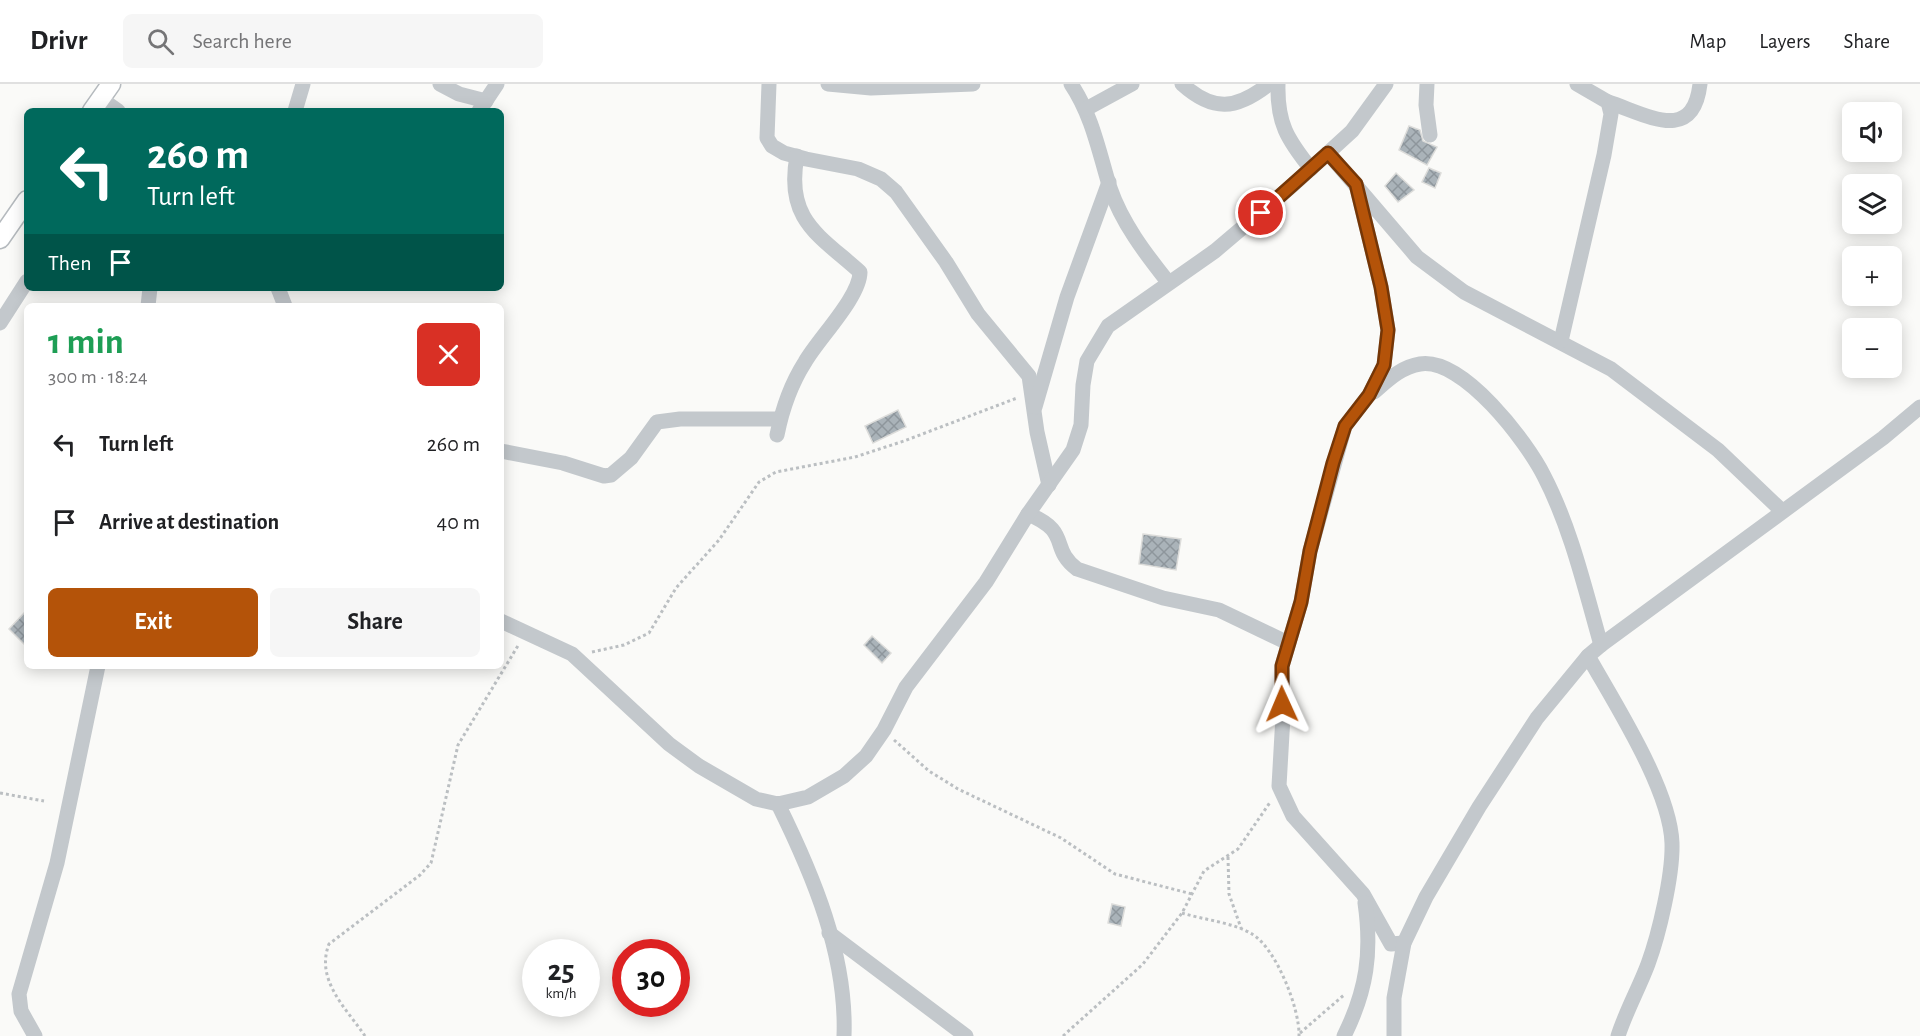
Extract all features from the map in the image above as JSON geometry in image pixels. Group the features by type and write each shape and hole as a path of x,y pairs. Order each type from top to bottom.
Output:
{"main road":[{"path":"0,239 24,204"}],"street":[{"path":"296,108 303,84"},
{"path":"440,84 482,106 497,84"},
{"path":"769,84 767,138 772,146 784,153 858,169 881,179 896,192 946,262 978,314 1029,376 1049,484"},
{"path":"828,84 871,88 973,84"},
{"path":"1071,84 1086,109 1109,182 1138,245 1168,282"},
{"path":"1086,109 1132,84"},
{"path":"1182,84 1201,99 1214,105 1225,105 1244,99 1269,84"},
{"path":"1278,84 1277,110 1288,141 1311,169"},
{"path":"504,623 572,654 646,723 692,761 756,799 778,804 808,797 844,776 866,756 884,730 906,687 933,649 987,582 1028,514 1073,450 1081,425 1087,361 1096,342 1108,326 1215,251 1311,169 1352,131 1386,84"},
{"path":"1427,84 1426,105 1430,135"},
{"path":"1577,84 1608,102 1670,123 1685,118 1693,110 1698,99 1700,84"},
{"path":"101,98 114,108"},
{"path":"1561,341 1604,155 1611,114 1608,102"},
{"path":"1328,153 1417,257 1464,292 1611,369 1718,450 1782,511"},
{"path":"777,435 780,419 804,363 854,294 860,279 860,272 810,227 796,205 794,187 797,156"},
{"path":"1034,411 1067,297 1109,182"},
{"path":"1356,184 1381,287 1388,330 1384,365 1369,395 1345,426 1310,551 1301,602 1282,666 1283,716 1279,786 1293,816 1363,894 1392,944 1404,943"},
{"path":"0,322 24,286"},
{"path":"1369,395 1398,371 1422,363 1444,366 1470,382 1499,412 1544,474 1563,521 1602,645"},
{"path":"1394,1036 1394,998 1404,943 1426,897 1479,807 1537,718 1588,656 1920,407"},
{"path":"504,453 563,463 604,476 611,475 631,458 657,422 667,419 780,419"},
{"path":"1028,514 1052,526 1059,537 1065,561 1077,569 1163,598 1219,610 1288,643"},
{"path":"1588,656 1629,728 1664,802 1672,843 1665,899 1648,963 1618,1036"},
{"path":"35,1036 21,1011 19,994 57,862 97,669"},
{"path":"778,804 807,862 830,933 844,1007 844,1036"},
{"path":"1344,1036 1356,1012 1366,975 1370,936 1363,894"},
{"path":"830,933 966,1036"}],"path":[{"path":"572,654 624,645 649,633 676,588 719,540 759,482 776,472 855,457 998,408 1031,392"},
{"path":"504,669 525,634"},
{"path":"365,1036 328,983 324,958 329,945 420,875 431,863 458,745 504,669"},
{"path":"884,730 929,771 958,789 1061,838 1115,874 1192,894"},
{"path":"1064,1036 1143,964 1182,914 1204,871 1228,857 1248,838 1279,786"},
{"path":"0,794 44,801"},
{"path":"1228,857 1229,894 1241,928"},
{"path":"1182,914 1241,928 1254,935 1266,947 1275,961 1292,1003 1300,1035 1366,975"}],"building":[{"path":"1409,126 1420,130 1423,141 1437,147 1427,165 1399,150"},
{"path":"1429,168 1441,173 1435,188 1422,182"},
{"path":"1396,173 1414,190 1398,202 1385,186"},
{"path":"898,410 906,427 873,443 865,426"},
{"path":"1143,534 1181,539 1176,570 1139,564"},
{"path":"24,613 24,644 9,629"},
{"path":"872,636 891,653 882,663 864,645"},
{"path":"1112,904 1125,907 1121,926 1108,923"}],"route":[{"path":"1261,213 1328,153 1356,184 1381,287 1388,330 1384,365 1369,395 1345,426 1333,463 1310,551 1301,602 1282,666 1282,704"}]}
